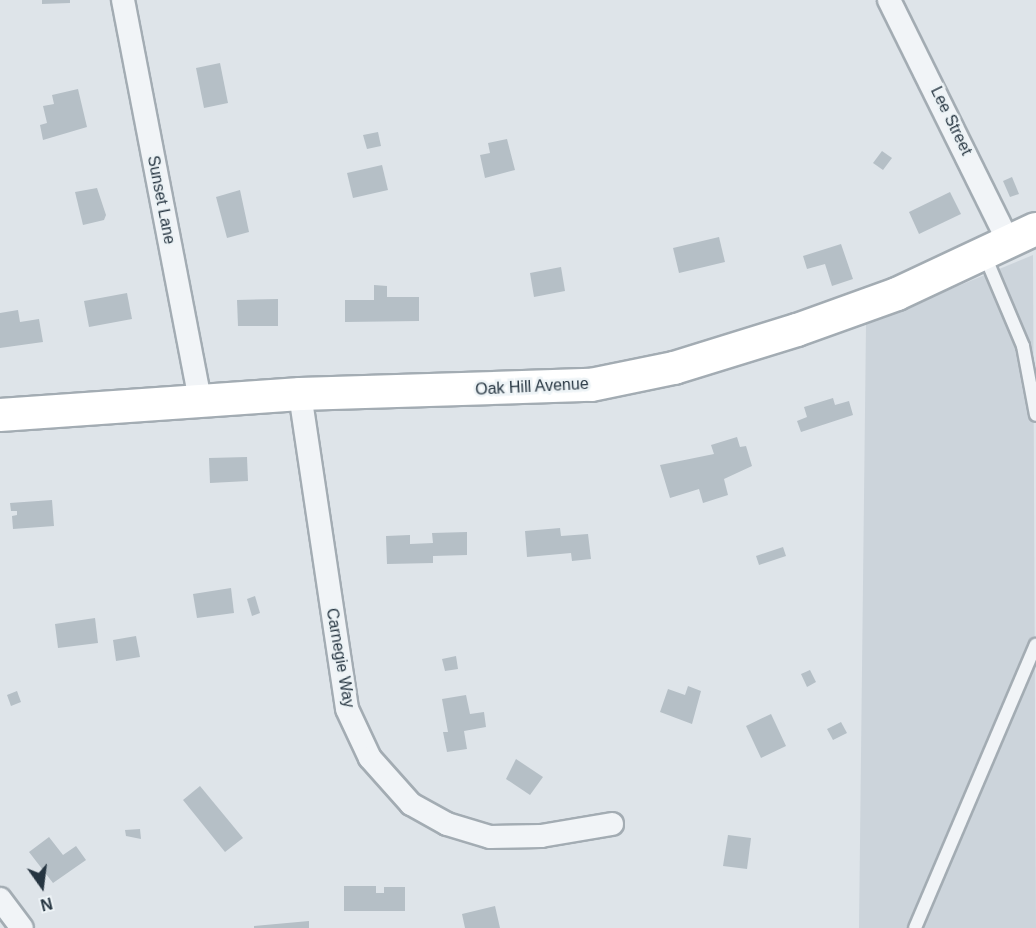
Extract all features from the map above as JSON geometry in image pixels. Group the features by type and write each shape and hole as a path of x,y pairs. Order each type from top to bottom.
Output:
{"main road":[{"name":"Oak Hill Avenue","path":"0,415 300,394 591,385 674,368 797,330 897,294 1010,243"}],"street":[{"name":"Sunset Lane","path":"123,0 200,400"},
{"name":"Lee Street","path":"889,0 1010,243"},
{"name":"Carnegie Way","path":"300,394 347,709 370,758 411,804 447,824 490,837 541,836 612,824"},
{"path":"0,899 22,928"}],"lane":[{"path":"1010,243 1023,346 1036,415"},
{"path":"915,928 1036,645"}],"shaded area":[{"path":"1033,255 1036,928 859,928 866,324"}],"building":[{"path":"42,0 70,0 70,3 42,4"},
{"path":"220,63 228,103 204,108 196,68"},
{"path":"78,89 87,127 43,140 40,125 47,123 43,106 54,104 52,95"},
{"path":"378,132 381,146 367,149 363,135"},
{"path":"507,139 515,170 485,178 480,155 490,153 488,143"},
{"path":"882,151 892,158 883,170 873,163"},
{"path":"382,165 388,190 353,198 347,173"},
{"path":"1012,177 1019,194 1010,197 1003,181"},
{"path":"97,188 106,215 104,220 83,225 75,192"},
{"path":"240,190 249,232 227,238 216,197"},
{"path":"950,192 961,214 919,234 909,212"},
{"path":"719,237 725,262 679,273 673,248"},
{"path":"841,244 853,279 832,286 825,264 807,269 803,256"},
{"path":"561,267 565,291 534,297 530,273"},
{"path":"374,285 387,286 387,297 419,297 419,321 345,322 345,300 374,300"},
{"path":"127,293 132,319 89,327 84,301"},
{"path":"278,299 278,326 238,326 237,300"},
{"path":"18,310 20,322 39,319 43,342 0,348 0,313"},
{"path":"833,398 835,405 849,401 853,415 801,432 797,421 807,417 804,407"},
{"path":"737,437 740,447 746,446 752,466 724,479 728,495 703,503 699,489 670,498 660,465 714,454 711,445"},
{"path":"247,457 248,481 210,483 209,458"},
{"path":"52,500 54,526 13,529 12,516 17,515 17,511 11,511 10,503"},
{"path":"560,528 561,536 588,534 591,559 572,561 571,553 527,557 525,531"},
{"path":"467,532 467,555 433,556 433,563 387,564 386,536 410,535 410,544 433,543 432,533"},
{"path":"783,547 786,556 759,565 756,556"},
{"path":"231,588 234,613 197,618 193,594"},
{"path":"255,596 260,613 252,616 247,599"},
{"path":"95,618 98,643 58,648 55,624"},
{"path":"136,636 140,657 116,661 113,640"},
{"path":"456,656 458,669 445,671 442,659"},
{"path":"810,670 816,682 807,687 801,674"},
{"path":"688,686 701,691 692,724 660,712 668,689 685,695"},
{"path":"17,691 21,702 11,706 7,695"},
{"path":"466,695 470,714 484,712 486,727 464,731 467,749 447,752 443,732 448,732 442,699"},
{"path":"771,714 786,746 761,758 746,726"},
{"path":"841,722 847,733 833,740 827,729"},
{"path":"516,759 543,777 530,795 506,779"},
{"path":"200,786 243,838 225,852 183,800"},
{"path":"140,829 141,839 126,836 125,830"},
{"path":"728,835 751,838 747,869 723,866"},
{"path":"49,837 63,855 76,846 86,860 53,883 29,852"},
{"path":"344,886 376,886 376,893 384,893 384,887 405,887 405,911 344,911"},
{"path":"495,906 500,928 465,928 462,914"},
{"path":"309,921 309,928 254,928 254,926"}]}
